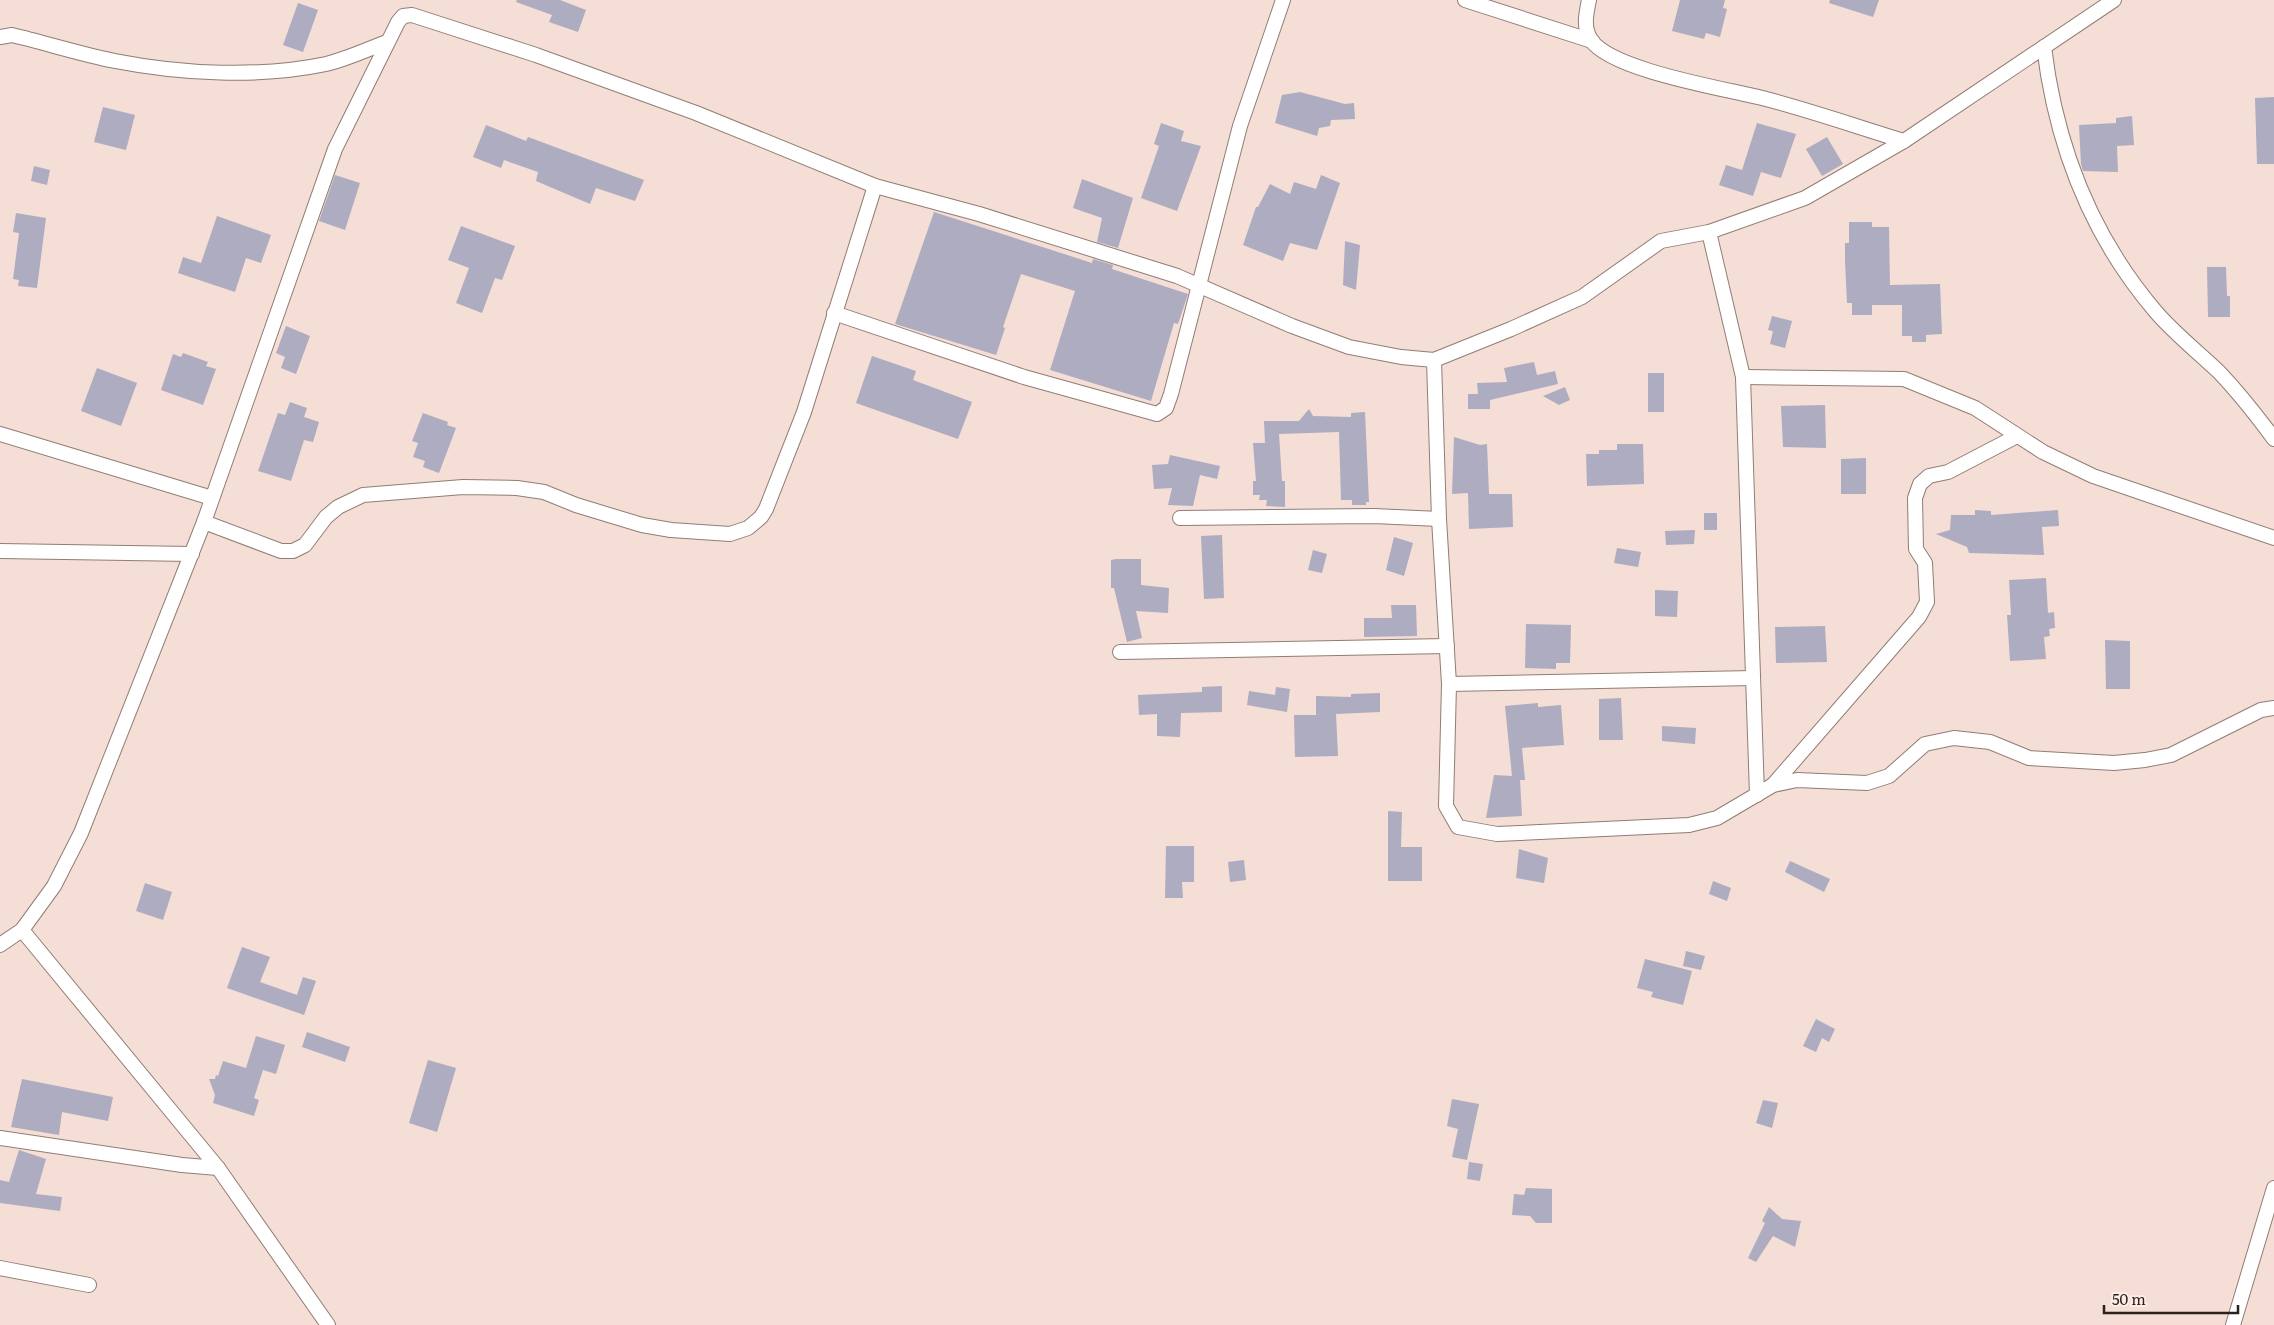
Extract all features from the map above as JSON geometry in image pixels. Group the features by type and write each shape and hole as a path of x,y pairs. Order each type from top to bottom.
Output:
{"street":[{"path":"834,313 1024,376 1157,414 1166,408 1240,126 1284,0"},
{"path":"1465,0 1592,41 1612,56 1646,70 1767,99 1904,140"},
{"path":"1589,0 1585,24 1592,41"},
{"path":"0,945 22,930 54,886 81,833 204,522 335,149 387,42 403,16 412,15 536,55 696,113 875,186 979,214 1176,276 1292,326 1349,347 1401,357 1434,360 1511,329 1582,297 1661,241 1709,232 1805,198 1904,140 2114,0"},
{"path":"0,37 20,37 115,61 172,69 227,72 270,72 328,63 387,42"},
{"path":"2044,47 2052,98 2064,148 2079,188 2104,240 2157,313 2237,392 2274,439"},
{"path":"204,522 281,551 293,551 310,541 316,529 338,507 363,495 489,486 544,492 592,511 642,524 701,533 730,534 740,532 755,523 766,510 804,412 875,186"},
{"path":"1709,232 1743,377 1758,795"},
{"path":"1434,360 1439,519 1449,684 1446,806 1458,826 1497,834 1689,825 1717,818 1773,786 1797,780 1867,783 1888,776 1925,744 1954,738 1990,742 2029,758 2114,763 2145,760 2171,754 2261,710 2274,708"},
{"path":"1743,377 1904,379 1975,408 2056,459 2093,476 2274,538"},
{"path":"0,434 212,498"},
{"path":"1773,786 1919,617 1927,602 1925,563 1916,549 1915,498 1920,484 1929,476 1948,472 2017,436"},
{"path":"1180,518 1374,516 1439,519"},
{"path":"0,551 192,554"},
{"path":"1120,652 1447,646"},
{"path":"1449,684 1753,678"},
{"path":"22,930 218,1168 328,1325"},
{"path":"0,1138 182,1165 218,1168"},
{"path":"2233,1325 2274,1188"},
{"path":"0,1268 89,1285"}],"building":[{"path":"517,0 560,0 586,10 578,32 549,22 552,15 516,2"},
{"path":"1680,0 1725,0 1723,8 1727,9 1720,37 1706,33 1704,39 1672,31"},
{"path":"1830,0 1879,0 1873,17 1829,3"},
{"path":"298,3 318,10 303,52 283,45"},
{"path":"1300,92 1345,104 1354,103 1355,119 1331,120 1330,126 1319,128 1317,136 1275,123 1282,95"},
{"path":"2274,97 2274,164 2257,164 2255,98"},
{"path":"103,107 135,115 126,150 94,142"},
{"path":"2132,116 2134,145 2117,146 2118,172 2083,171 2079,125 2116,123 2116,118"},
{"path":"1161,123 1184,131 1181,141 1201,146 1177,211 1141,198 1159,146 1154,144"},
{"path":"1757,123 1796,134 1781,178 1761,172 1753,196 1719,185 1726,165 1742,170"},
{"path":"486,125 526,141 528,137 644,180 635,201 596,188 590,204 536,181 538,172 504,160 501,168 473,157"},
{"path":"1827,137 1843,164 1822,176 1806,149"},
{"path":"34,166 50,170 47,185 31,181"},
{"path":"335,175 360,183 345,230 319,221"},
{"path":"1321,175 1340,183 1317,250 1290,243 1283,261 1243,245 1256,207 1258,207 1270,184 1290,194 1294,182 1316,189"},
{"path":"1082,179 1133,198 1118,248 1097,242 1102,218 1073,208"},
{"path":"934,212 1092,263 1093,259 1113,265 1112,269 1188,294 1178,324 1174,323 1151,401 1050,370 1075,291 1021,274 1003,327 1005,328 996,355 895,324"},
{"path":"16,213 46,218 37,288 18,286 19,280 13,279 19,233 13,232"},
{"path":"217,216 271,235 261,263 246,258 235,292 178,273 183,257 201,263"},
{"path":"1849,222 1872,222 1872,227 1889,227 1890,285 1940,284 1942,334 1926,335 1926,342 1912,342 1912,336 1902,336 1902,305 1872,305 1872,315 1852,315 1852,303 1847,303 1845,261 1845,243 1849,243"},
{"path":"461,226 515,246 502,280 495,278 482,313 456,303 469,268 448,260"},
{"path":"1345,241 1360,245 1356,290 1343,285"},
{"path":"2207,267 2226,267 2227,296 2230,296 2230,317 2208,317"},
{"path":"1772,316 1792,321 1785,348 1770,344 1773,331 1768,330"},
{"path":"286,326 310,336 296,374 281,368 285,357 276,353"},
{"path":"183,353 208,362 206,366 216,369 203,405 161,390 173,354 181,357"},
{"path":"872,356 916,371 913,380 972,402 958,439 856,403"},
{"path":"1534,362 1537,375 1555,371 1558,384 1490,400 1490,409 1468,409 1468,394 1478,394 1477,383 1507,382 1504,368"},
{"path":"97,368 137,383 121,426 81,411"},
{"path":"1648,373 1664,373 1664,412 1648,412"},
{"path":"1565,387 1570,400 1559,405 1543,396"},
{"path":"290,402 307,408 304,417 319,422 313,442 304,440 291,481 258,471 278,413 285,415"},
{"path":"1825,405 1826,448 1783,447 1781,406"},
{"path":"1309,409 1313,416 1351,417 1351,413 1365,412 1369,502 1366,502 1366,505 1352,505 1352,500 1341,500 1339,432 1279,434 1282,481 1285,481 1285,507 1266,506 1267,500 1259,500 1260,495 1253,495 1253,481 1256,481 1253,443 1265,443 1264,421 1299,421"},
{"path":"423,413 448,422 447,425 456,428 439,473 423,467 425,461 413,457 418,443 412,441"},
{"path":"1454,437 1480,445 1487,444 1489,494 1512,494 1513,527 1469,529 1468,493 1452,494"},
{"path":"1617,444 1643,444 1644,484 1587,486 1586,454 1599,454 1599,450 1617,450"},
{"path":"1170,455 1220,466 1217,479 1200,475 1193,506 1168,505 1172,488 1154,489 1152,465 1168,464"},
{"path":"1866,458 1866,494 1841,494 1841,459"},
{"path":"1975,510 1991,511 1991,515 2058,510 2059,526 2042,527 2044,555 1969,553 1967,547 1936,534 1950,530 1951,515 1975,515"},
{"path":"1704,513 1717,513 1717,530 1704,530"},
{"path":"1695,530 1694,544 1666,545 1665,531"},
{"path":"1222,535 1224,598 1204,599 1201,536"},
{"path":"1394,537 1413,543 1404,576 1386,570"},
{"path":"1617,548 1641,552 1638,567 1614,563"},
{"path":"1313,550 1327,554 1322,573 1308,570"},
{"path":"1141,559 1141,585 1169,588 1168,613 1136,611 1142,638 1127,642 1114,588 1111,588 1111,560"},
{"path":"2046,578 2048,613 2054,612 2055,628 2049,629 2050,636 2044,637 2046,659 2010,661 2007,615 2011,615 2009,580"},
{"path":"1655,590 1678,591 1677,617 1655,616"},
{"path":"1391,605 1416,605 1417,636 1364,637 1364,618 1392,618"},
{"path":"1526,624 1571,625 1570,663 1556,663 1556,669 1525,668"},
{"path":"1825,626 1827,662 1776,663 1775,627"},
{"path":"2105,640 2130,641 2130,689 2106,689"},
{"path":"1222,686 1222,712 1181,713 1180,737 1157,736 1157,714 1139,715 1138,695 1202,692 1202,687"},
{"path":"1276,687 1290,689 1287,712 1247,705 1249,691 1275,695"},
{"path":"1380,693 1380,712 1336,714 1338,756 1295,757 1294,715 1316,715 1316,696 1351,697 1351,694"},
{"path":"1621,698 1623,740 1599,740 1599,699"},
{"path":"1538,703 1538,707 1561,705 1564,745 1522,748 1525,780 1520,780 1522,816 1486,818 1494,775 1512,776 1505,706"},
{"path":"1662,726 1696,728 1695,744 1662,741"},
{"path":"1388,811 1402,812 1401,847 1422,847 1422,881 1388,881"},
{"path":"1166,846 1194,846 1194,882 1182,882 1183,898 1165,898"},
{"path":"1519,849 1548,858 1544,883 1516,878"},
{"path":"1244,860 1246,880 1230,882 1228,862"},
{"path":"1790,861 1830,879 1824,892 1785,872"},
{"path":"1713,881 1731,888 1727,901 1709,894"},
{"path":"145,883 172,892 163,920 136,911"},
{"path":"242,947 270,957 260,982 297,995 303,977 316,981 304,1015 227,988"},
{"path":"1686,951 1705,956 1701,970 1683,966"},
{"path":"1645,959 1692,971 1683,1005 1651,997 1653,992 1637,988"},
{"path":"1816,1019 1835,1029 1829,1042 1822,1038 1816,1052 1803,1046"},
{"path":"307,1032 350,1047 345,1062 302,1047"},
{"path":"256,1036 285,1045 276,1074 263,1070 254,1098 259,1100 254,1116 213,1103 215,1095 209,1079 215,1079 216,1075 218,1076 223,1061 246,1068"},
{"path":"428,1060 456,1068 437,1132 409,1123"},
{"path":"22,1079 113,1097 108,1121 62,1112 59,1135 11,1127"},
{"path":"1452,1099 1479,1104 1467,1160 1452,1157 1458,1129 1447,1126"},
{"path":"1763,1100 1778,1103 1772,1128 1756,1123"},
{"path":"19,1150 46,1159 36,1194 62,1197 60,1211 0,1203 0,1180 9,1182"},
{"path":"1469,1162 1483,1164 1480,1181 1467,1179"},
{"path":"1526,1188 1552,1189 1552,1223 1536,1223 1530,1216 1512,1215 1514,1194 1524,1195"},
{"path":"1769,1207 1782,1219 1801,1221 1795,1247 1773,1236 1756,1262 1748,1258 1765,1223 1762,1221"}]}
